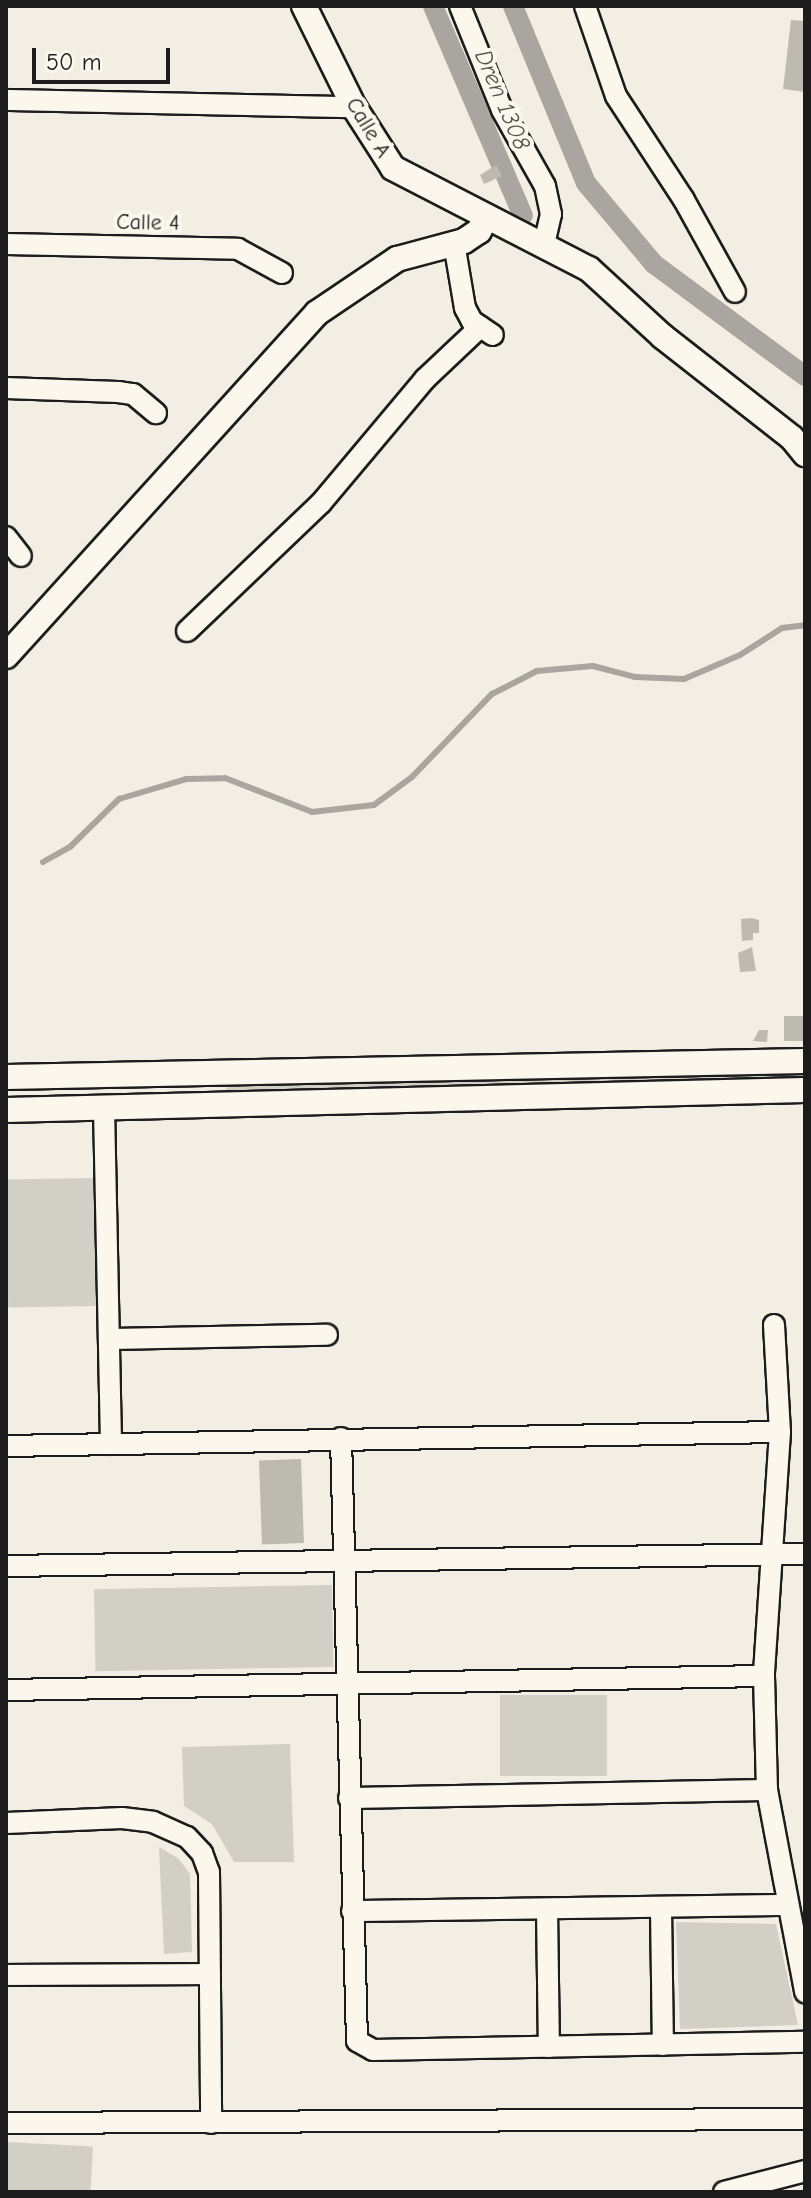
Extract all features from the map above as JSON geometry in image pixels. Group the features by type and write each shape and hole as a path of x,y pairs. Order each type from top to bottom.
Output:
{"street":[{"name":"Calle A","path":"304,6 354,107 393,168 589,269 662,336 792,438 805,454"},
{"path":"460,6 502,110 545,186 551,214 544,245"},
{"path":"585,6 616,96 684,200 735,292"},
{"path":"6,100 354,107"},
{"path":"6,656 317,313 397,259 454,243 479,231 479,215"},
{"path":"187,631 321,503 425,379 487,331 465,308 454,243"},
{"name":"Calle 4","path":"6,244 238,249 282,273"},
{"path":"6,388 133,394 156,413"},
{"path":"6,537 21,556"},
{"path":"6,1077 805,1061"},
{"path":"6,1110 805,1090"},
{"path":"104,1108 111,1444"},
{"path":"774,1325 780,1432 764,1676 767,1790 786,1905 805,1992"},
{"path":"109,1339 327,1335"},
{"path":"6,1446 780,1432"},
{"path":"341,1438 341,1559 353,2024 360,2045 373,2050 805,2042"},
{"path":"6,1566 805,1554"},
{"path":"6,1690 764,1676"},
{"path":"349,1798 767,1790"},
{"path":"6,1823 122,1818 153,1822 187,1837 202,1853 209,1872 211,2123"},
{"path":"352,1911 786,1905"},
{"path":"661,1908 663,2045"},
{"path":"547,1909 549,2047"},
{"path":"6,1975 210,1974"},
{"path":"6,2123 805,2119"},
{"path":"724,2192 805,2171"}],"shaded area":[{"path":"805,1067 805,1083 224,1094 226,1088 263,1079"},
{"path":"94,1178 96,1306 8,1308 6,1180"},
{"path":"332,1585 333,1667 95,1671 94,1589"},
{"path":"500,1695 607,1695 607,1776 500,1776"},
{"path":"290,1744 294,1862 234,1862 212,1824 184,1806 182,1747"},
{"path":"159,1847 179,1859 190,1874 192,1952 164,1954"},
{"path":"676,1922 776,1924 798,2025 680,2029"},
{"path":"6,2142 93,2147 90,2192 6,2192"}],"building":[{"path":"791,20 805,21 805,92 783,89"},
{"path":"496,165 502,176 484,184 480,175"},
{"path":"741,919 759,920 759,933 753,933 753,940 742,941"},
{"path":"752,947 756,971 740,972 738,953"},
{"path":"784,1016 805,1016 805,1041 784,1041"},
{"path":"759,1030 768,1030 767,1042 753,1041"},
{"path":"301,1459 304,1543 262,1544 259,1460"}],"waterway":[{"name":"Dren 1308","path":"433,6 523,216"},
{"path":"513,6 586,183 654,264 805,376"},
{"path":"43,862 70,847 119,799 186,779 225,778 312,812 374,805 412,777 492,694 537,671 593,666 635,677 684,679 740,655 782,628 805,625"}]}
